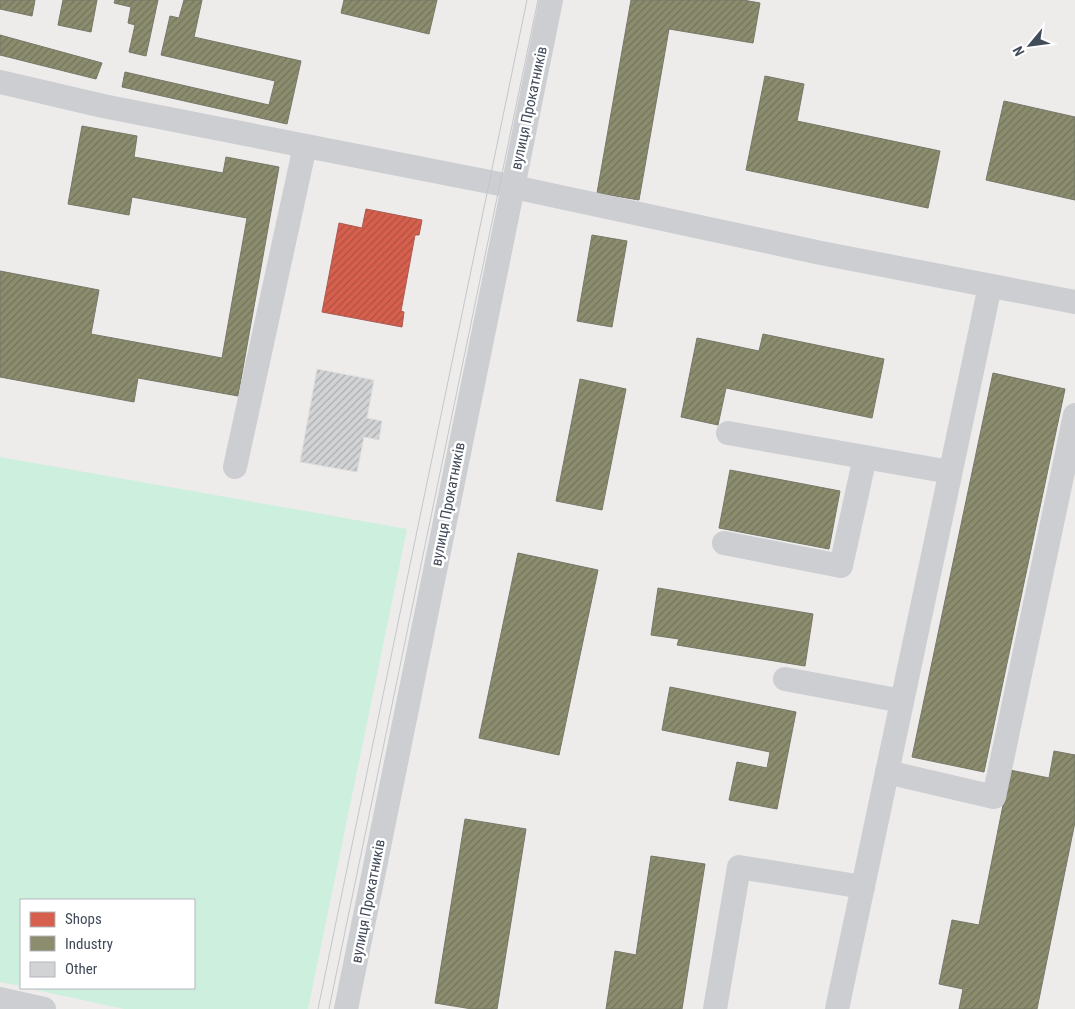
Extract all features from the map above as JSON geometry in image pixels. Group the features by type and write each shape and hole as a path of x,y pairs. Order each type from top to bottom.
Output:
{"street":[{"name":"вулиця Прокатників","path":"346,1009 551,0"},
{"path":"0,82 104,106 513,186 811,251 1075,302"},
{"path":"236,467 305,146"},
{"path":"837,1009 990,286"},
{"path":"887,772 994,797 1075,415"},
{"path":"728,433 950,472"},
{"path":"724,543 841,566 865,457"},
{"path":"785,679 902,701"},
{"path":"715,1009 738,867 863,887"},
{"path":"0,999 44,1009"}],"green space":[{"path":"0,457 407,529 308,1009 124,1009 32,989 195,989 195,899 20,899 20,986 0,982"}],"building: Shops":[{"path":"366,209 422,220 419,235 415,235 401,311 404,312 402,327 322,312 339,223 362,228"}],"building: Industry":[{"path":"0,0 35,0 32,16 0,9"},
{"path":"63,0 97,0 91,32 58,25"},
{"path":"115,0 158,0 146,56 129,52 135,25 128,23 131,7 114,3"},
{"path":"184,0 202,0 194,37 301,61 287,124 122,87 125,72 269,105 275,81 161,55 170,16 179,18"},
{"path":"344,0 437,0 429,34 341,13"},
{"path":"631,0 743,0 760,3 753,43 669,29 639,200 597,193"},
{"path":"0,35 102,63 96,79 0,55"},
{"path":"765,76 804,84 797,121 940,151 928,208 746,170"},
{"path":"1004,101 1075,117 1075,200 986,180"},
{"path":"82,126 137,136 134,157 223,173 226,157 279,167 238,396 138,378 134,402 0,377 0,271 99,290 91,334 222,358 247,218 132,197 129,215 68,204"},
{"path":"592,235 627,241 612,327 577,321"},
{"path":"763,334 884,359 872,418 726,388 718,425 681,417 697,338 759,351"},
{"path":"993,373 1065,389 984,772 912,757"},
{"path":"580,379 626,389 602,510 556,501"},
{"path":"730,470 840,491 829,549 719,528"},
{"path":"518,553 598,570 559,755 479,738"},
{"path":"658,588 813,614 805,666 677,645 679,639 651,635"},
{"path":"670,687 796,712 777,809 729,800 737,762 767,768 770,752 662,730"},
{"path":"1054,751 1075,755 1075,822 1037,1009 959,1009 963,989 939,984 952,920 979,925 1010,770 1049,778"},
{"path":"465,819 526,829 497,1009 472,1009 435,1003"},
{"path":"651,856 705,864 682,1009 606,1009 615,951 636,955"}],"building: Other":[{"path":"317,369 374,380 367,418 382,421 379,440 364,437 357,472 300,462"}],"tram line":[{"path":"318,1009 527,0"},
{"path":"329,1009 538,0"}]}
